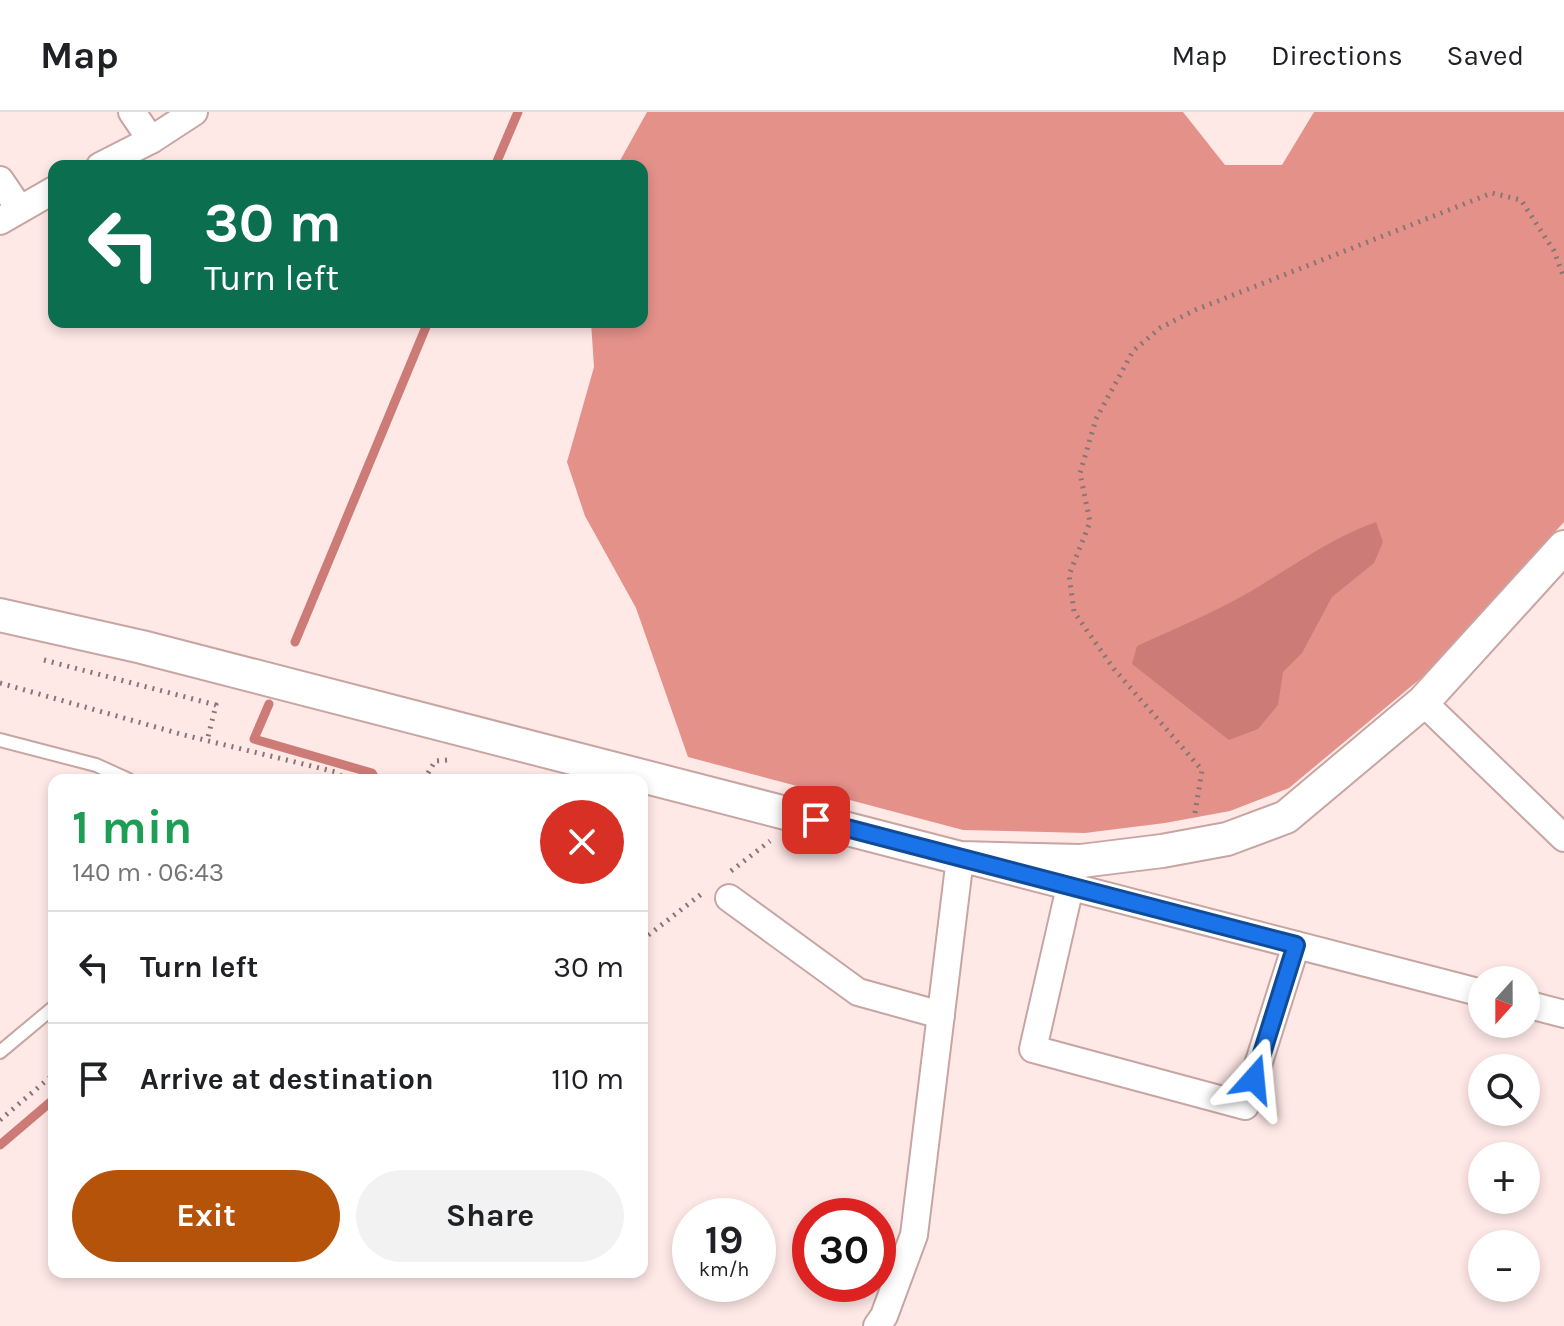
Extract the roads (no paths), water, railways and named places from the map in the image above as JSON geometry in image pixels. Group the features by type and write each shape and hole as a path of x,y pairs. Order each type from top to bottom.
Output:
{"street":[{"path":"132,112 151,140"},
{"path":"112,160 151,140 194,112"},
{"path":"0,180 10,215 48,193"},
{"path":"960,858 1081,861 1227,839 1286,817 1423,702 1564,547"},
{"path":"0,615 157,651 634,774"},
{"path":"1423,702 1562,833"},
{"path":"648,778 1468,989"},
{"path":"877,1326 884,1316 914,1235 960,858"},
{"path":"1070,887 1033,1049 1245,1106 1296,945"},
{"path":"729,898 858,992 941,1015"},
{"path":"1540,1008 1564,1014"}],"lane":[{"path":"0,740 96,765 116,774"},
{"path":"0,1052 48,1012"}],"waterway":[{"path":"498,160 518,112"},
{"path":"295,642 426,328"},
{"path":"269,704 254,739 373,774"},
{"path":"0,1145 48,1104"}]}
